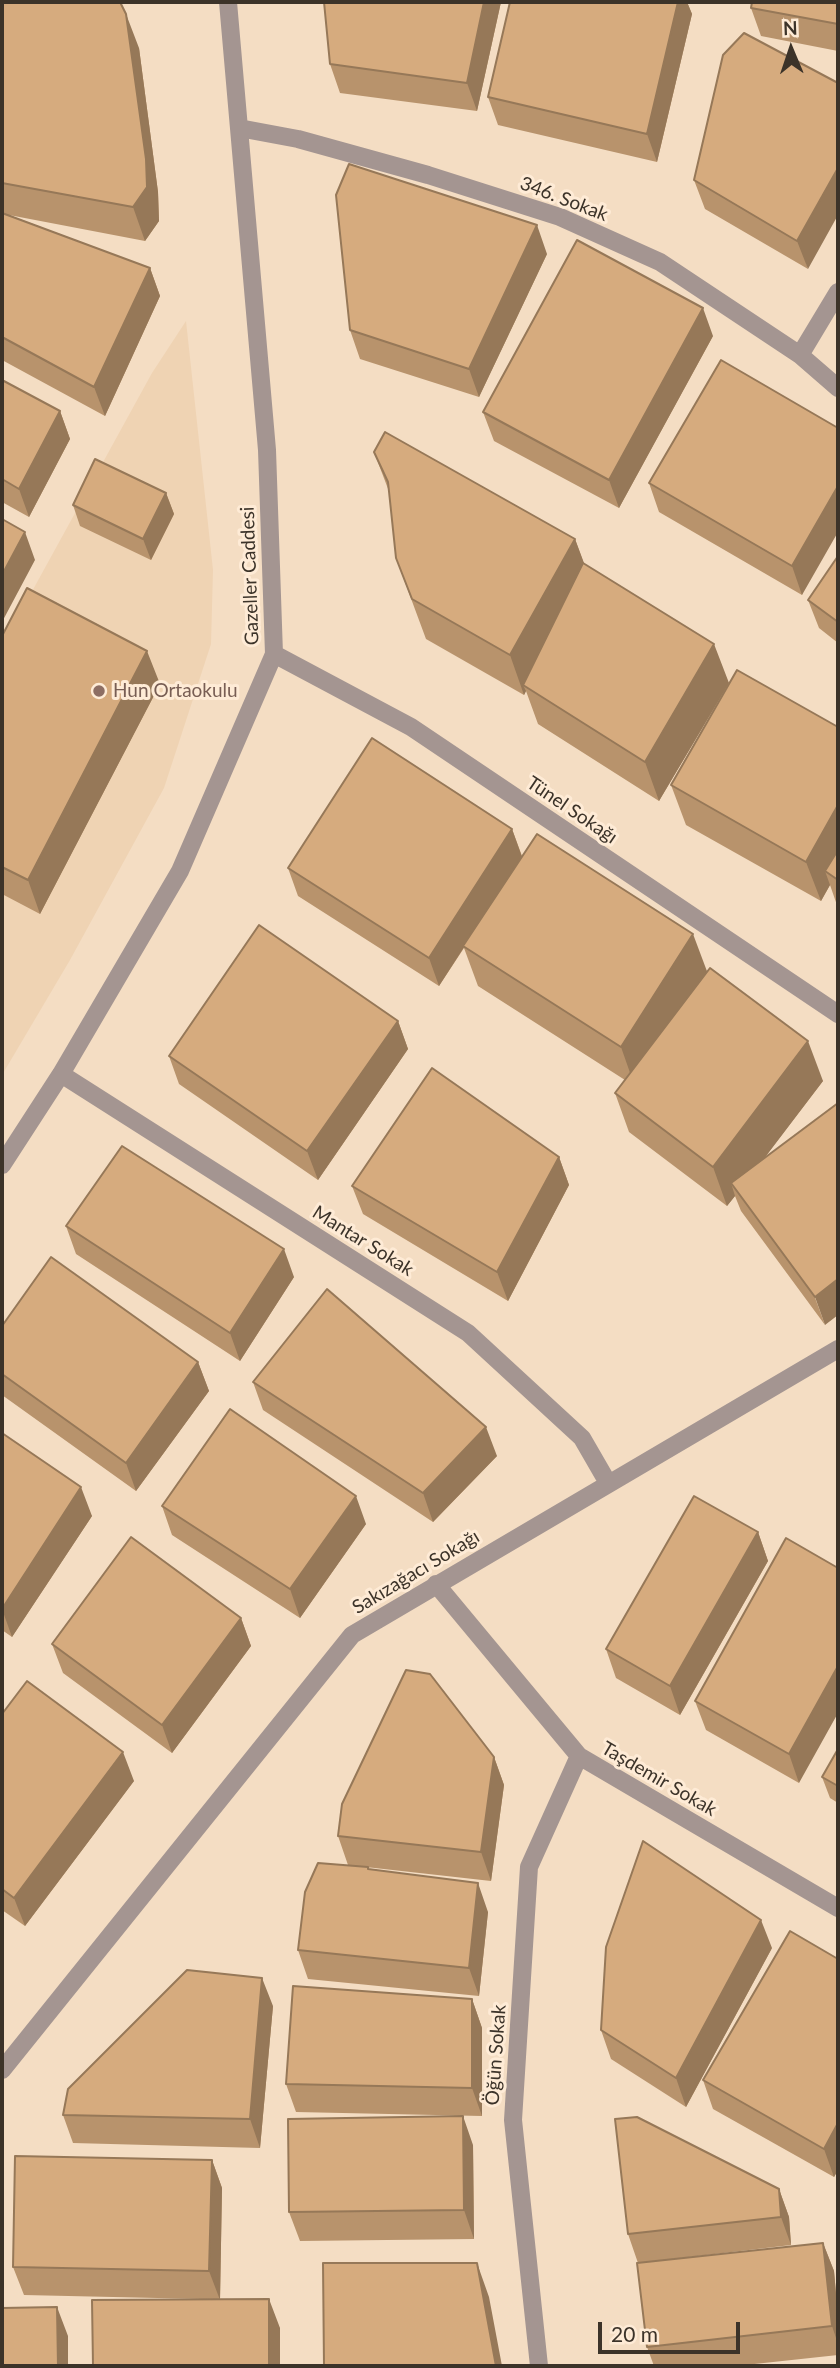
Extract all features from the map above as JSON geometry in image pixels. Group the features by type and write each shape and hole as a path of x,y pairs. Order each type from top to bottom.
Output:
{"street":[{"name":"Gazeller Caddesi","path":"2,1164 61,1074 180,871 274,654 267,450 228,2"},
{"name":"346. Sokak","path":"239,128 298,139 428,175 560,217 660,262 800,355 838,388"},
{"path":"800,355 838,292"},
{"name":"Tünel Sokağı","path":"274,654 411,727 838,1014"},
{"name":"Mantar Sokak","path":"61,1074 468,1333 582,1438 608,1483"},
{"name":"Sakızağacı Sokağı","path":"2,2070 352,1635 838,1349"},
{"name":"Taşdemir Sokak","path":"436,1584 579,1756 838,1908"},
{"name":"Öğün Sokak","path":"539,2366 513,2120 529,1867 579,1756"}],"shaded area":[{"name":"Hun Ortaokulu","path":"186,321 213,570 211,644 164,788 70,960 2,1075 2,646 152,373"}],"building":[{"path":"2,2 120,2 126,14 146,159 147,187 133,207 2,183"},
{"path":"324,2 484,2 467,83 330,64"},
{"path":"510,2 678,2 647,134 488,97"},
{"path":"752,2 838,2 838,24 751,8"},
{"path":"744,33 838,83 838,168 797,241 694,180 723,55"},
{"path":"349,164 537,225 469,369 350,330 336,195"},
{"path":"2,213 150,268 94,387 2,337"},
{"path":"577,240 703,308 609,480 483,412"},
{"path":"721,360 838,428 838,486 792,566 649,483"},
{"path":"2,380 60,411 19,489 2,479"},
{"path":"385,432 575,539 510,655 412,599 396,558 388,482 374,452"},
{"path":"95,459 166,493 143,539 73,505"},
{"path":"2,519 25,532 2,575"},
{"path":"838,556 838,622 808,600"},
{"path":"583,563 714,644 645,762 523,685"},
{"path":"27,588 147,651 28,880 2,867 2,636"},
{"path":"737,670 838,727 838,805 806,862 671,785"},
{"path":"372,738 512,829 429,958 288,868"},
{"path":"537,834 693,934 621,1047 463,946"},
{"path":"838,850 838,880 825,871"},
{"path":"259,925 398,1021 307,1151 169,1056"},
{"path":"710,968 808,1041 713,1167 615,1093"},
{"path":"432,1068 559,1157 497,1272 352,1186"},
{"path":"838,1103 838,1279 815,1297 731,1183"},
{"path":"122,1146 284,1249 230,1333 66,1226"},
{"path":"51,1257 198,1362 126,1463 2,1374 2,1326"},
{"path":"327,1289 486,1427 423,1493 253,1382"},
{"path":"230,1409 356,1496 290,1589 162,1506"},
{"path":"2,1433 81,1487 2,1609"},
{"path":"694,1496 758,1532 670,1686 606,1649"},
{"path":"131,1537 241,1618 162,1725 52,1644"},
{"path":"786,1538 838,1568 838,1666 789,1754 695,1701"},
{"path":"406,1670 430,1674 494,1757 481,1852 338,1836 342,1804"},
{"path":"27,1681 123,1752 14,1898 2,1889 2,1714"},
{"path":"838,1749 838,1786 822,1777"},
{"path":"643,1841 761,1920 676,2078 601,2030 606,1947"},
{"path":"318,1863 368,1867 478,1883 469,1968 298,1950 305,1892"},
{"path":"790,1931 838,1959 838,2123 824,2149 703,2080"},
{"path":"187,1970 262,1978 250,2119 63,2115 68,2089"},
{"path":"293,1986 472,1999 472,2088 286,2084"},
{"path":"463,2116 464,2210 289,2212 288,2119"},
{"path":"637,2117 779,2189 781,2217 628,2234 615,2119"},
{"path":"15,2156 212,2160 209,2271 13,2267"},
{"path":"823,2243 832,2326 647,2347 637,2263"},
{"path":"323,2263 477,2263 496,2366 324,2366"},
{"path":"269,2299 269,2366 93,2366 92,2300"},
{"path":"57,2307 58,2366 2,2366 2,2308"}],"place":[{"name":"Hun Ortaokulu","path":"99,691"}]}
